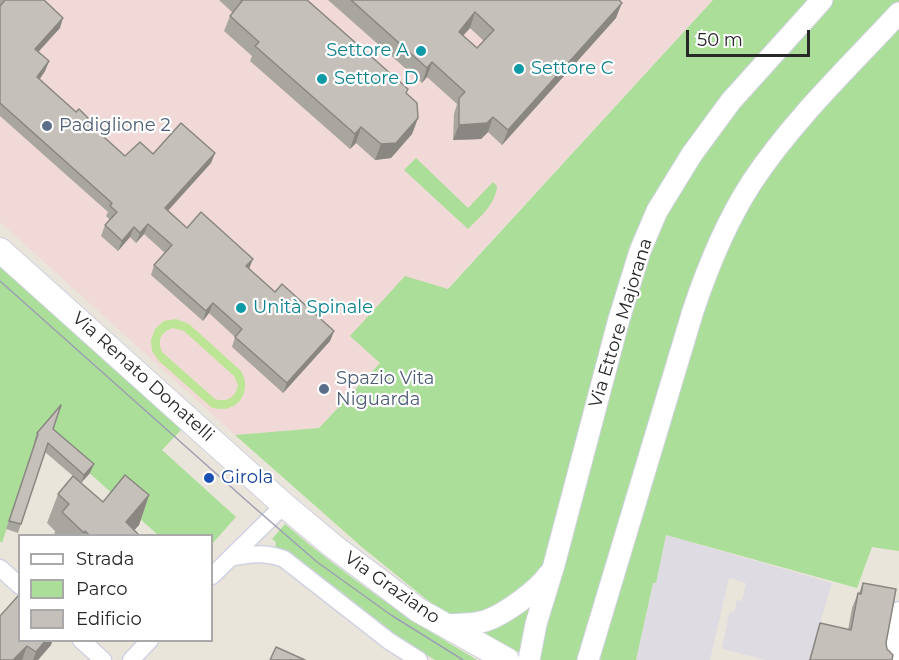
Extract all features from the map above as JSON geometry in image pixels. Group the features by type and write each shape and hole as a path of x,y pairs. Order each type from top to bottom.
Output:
{"main road":[{"name":"Via Renato Donatelli","path":"0,250 285,506"},
{"name":"Via Graziano","path":"285,506 418,610 507,660"}],"street":[{"name":"Via Ettore Majorana","path":"529,660 536,624 554,565 619,319 640,251 657,211 692,154 730,101 822,0"},
{"path":"588,660 690,320 711,259 751,184 780,144 899,13"},
{"path":"213,575 285,506"},
{"path":"230,558 260,553 284,560 389,641 419,660"},
{"path":"443,625 485,621 496,616 533,592 548,576 554,565"},
{"path":"0,568 18,584"},
{"path":"891,660 899,610"},
{"path":"83,642 103,660"},
{"path":"131,660 148,642"}],"shaded area":[{"path":"0,0 713,0 319,428 235,435 0,222"},
{"path":"666,535 832,583 809,660 766,660 722,649 729,613 735,610 737,600 742,601 746,583 729,578 710,660 636,660"}],"green space":[{"path":"713,0 899,0 899,551 872,547 857,588 666,535 636,660 533,660 436,607 363,548 235,435 319,428 380,363 350,336 405,276 448,289"},
{"path":"416,158 468,208 493,182 497,186 490,205 468,229 404,170"},
{"path":"0,263 163,410 181,430 162,450 236,517 213,543 213,534 157,534 43,431 35,443 2,543 0,541"},
{"path":"176,319 189,324 241,371 245,387 240,401 228,408 211,407 159,361 152,351 151,340 155,329 164,321","holes":["173,328 184,331 234,376 238,385 230,398 215,399 163,353 160,345 163,334"]},
{"path":"285,524 331,562 378,596 477,660 435,660 394,635 275,549 276,542 272,539"}],"building":[{"path":"5,0 44,0 63,18 35,49 49,61 37,77 76,112 79,109 88,118 86,121 125,156 140,142 153,154 181,123 215,153 165,208 187,228 201,212 253,259 246,266 275,292 282,284 334,331 287,383 235,337 242,329 213,303 206,311 154,265 172,245 148,224 140,233 134,227 122,241 105,225 117,212 110,206 112,203 0,103 0,6"},
{"name":"Settore D","path":"241,0 307,0 408,89 406,93 417,103 418,118 396,143 381,144 361,127 355,134 255,46 259,42 230,16"},
{"name":"Settore C","path":"351,0 619,0 622,3 508,130 493,117 487,123 459,125 459,98 465,92 432,62 427,68","holes":["475,12 494,30 477,48 459,32"]},
{"path":"61,405 53,429 94,464 84,475 48,443 21,524 9,521 37,433"},
{"path":"125,475 149,495 126,522 138,534 88,534 85,531 84,533 62,512 69,504 58,494 73,476 103,502"},
{"path":"863,583 896,589 886,643 887,649 893,655 892,660 810,660 820,623 851,630 858,593 861,594"},
{"path":"18,596 18,642 44,642 36,652 27,646 13,660 0,660 0,616"},
{"path":"276,647 305,660 270,660"}],"tram line":[{"path":"0,281 317,562 391,615 463,660"}],"place":[{"name":"Settore A","path":"421,51"},
{"name":"Settore C","path":"519,69"},
{"name":"Settore D","path":"322,79"},
{"name":"Padiglione 2","path":"47,126"},
{"name":"Unità Spinale","path":"241,308"},
{"name":"Spazio Vita Niguarda","path":"324,389"},
{"name":"Girola","path":"209,478"}]}
